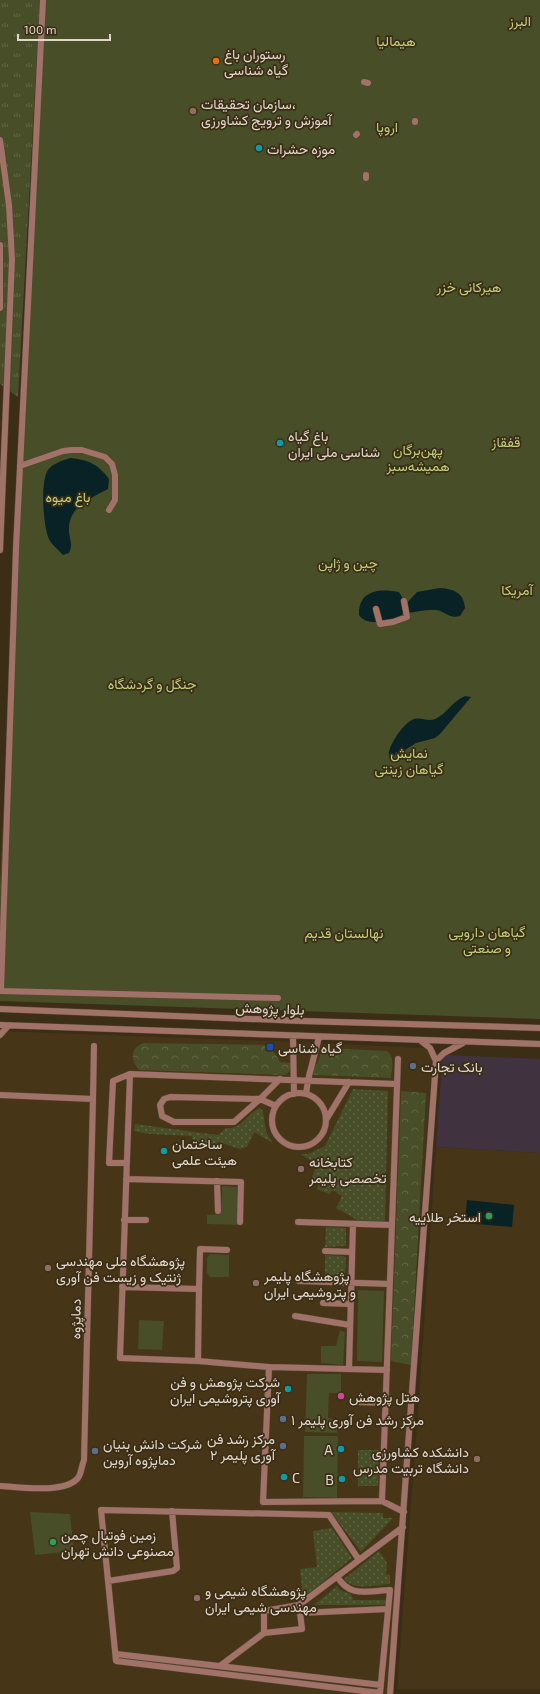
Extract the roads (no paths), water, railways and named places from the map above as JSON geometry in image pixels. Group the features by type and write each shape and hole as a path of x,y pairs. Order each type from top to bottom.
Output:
{"street":[{"path":"43,0 20,466 1,991 278,998"},
{"path":"0,140 9,205 12,259 0,550"},
{"path":"0,245 0,308"},
{"path":"20,466 63,451 72,450 82,450 105,457 112,464 115,475 115,500 109,510"},
{"path":"376,611 380,624 393,622 407,617 404,602"},
{"name":"بلوار پژوهش","path":"0,1009 288,1021 540,1028"},
{"name":"بلوار پژوهش","path":"0,1025 540,1044"},
{"path":"0,1035 8,1026"},
{"path":"293,1036 294,1094"},
{"path":"306,1094 319,1037"},
{"path":"390,1694 436,1061 430,1048 421,1041"},
{"path":"436,1061 444,1053 465,1042"},
{"name":"دماپژوه","path":"0,1486 47,1488 67,1486 78,1478 84,1460 94,1046"},
{"path":"382,1501 398,1059"},
{"path":"127,1163 109,1163 113,1081 130,1074 396,1084"},
{"path":"130,1074 120,1358 198,1361 269,1367 387,1370"},
{"path":"276,1106 260,1099 170,1097 164,1099 160,1105 162,1116 170,1121 234,1122 260,1099 280,1079"},
{"path":"326,1120 349,1082"},
{"path":"294,1094 306,1094 321,1104 325,1111 325,1129 314,1143 305,1147 288,1145 274,1132 272,1114 282,1099 294,1094"},
{"path":"0,1095 93,1099"},
{"path":"126,1179 241,1182 240,1222"},
{"path":"217,1181 218,1211"},
{"path":"124,1220 146,1220"},
{"path":"298,1222 392,1225"},
{"path":"349,1369 353,1224"},
{"path":"198,1361 200,1249 227,1250"},
{"path":"325,1251 352,1252"},
{"path":"299,1281 390,1284"},
{"path":"122,1287 199,1289"},
{"path":"323,1303 350,1304"},
{"path":"295,1316 350,1325"},
{"path":"269,1367 263,1502 382,1501 404,1512"},
{"path":"358,1402 386,1403"},
{"path":"337,1576 341,1584 350,1591 390,1590 380,1693 116,1661 101,1510 328,1515 359,1560"},
{"path":"108,1581 173,1571 177,1568 172,1511"},
{"path":"264,1633 264,1611 299,1605 403,1527"},
{"path":"220,1666 264,1633 302,1629 299,1605"},
{"path":"300,1613 388,1608"},
{"path":"116,1654 381,1685"}],"water":[{"path":"70,458 83,460 97,466 109,479 108,489 75,510 69,524 71,548 69,553 63,555 51,543 48,535 44,518 44,480 50,468 56,463"},
{"path":"440,588 450,589 460,595 463,599 465,608 460,616 450,616 436,610 429,610 404,613 394,619 374,622 363,619 359,615 362,600 366,596 378,591 385,590 399,592 402,597 402,601 406,604 417,592"},
{"path":"465,696 471,697 440,734 435,738 416,743 399,754 396,752 394,757 390,758 389,752 393,741 410,721 414,719 435,719 443,714 456,701"},
{"name":"استخر طلاییه","path":"467,1200 514,1205 512,1227 465,1223"}],"place":[{"name":"رستوران باغ گیاه شناسی","path":"216,61"},
{"name":"سازمان تحقیقات، آموزش و ترویج کشاورزی","path":"193,111"},
{"name":"موزه حشرات","path":"259,148"},
{"name":"باغ گیاه‌ شناسی ملی ایران","path":"280,443"},
{"name":"گیاه شناسی","path":"270,1047"},
{"name":"بانک تجارت","path":"413,1066"},
{"name":"ساختمان هیئت علمی","path":"164,1151"},
{"name":"کتابخانه تخصصی پلیمر","path":"301,1169"},
{"name":"استخر طلاییه","path":"489,1216"},
{"name":"پژوهشگاه ملی مهندسی ژنتیک و زیست فن آوری","path":"48,1268"},
{"name":"پژوهشگاه پلیمر و پتروشیمی ایران","path":"256,1283"},
{"name":"شرکت پژوهش و فن آوری پتروشیمی ایران","path":"288,1389"},
{"name":"هتل پژوهش","path":"341,1396"},
{"name":"۱ مرکز رشد فن آوری پلیمر","path":"283,1419"},
{"name":"مرکز رشد فن آوری پلیمر ۲","path":"283,1446"},
{"name":"A","path":"341,1449"},
{"name":"شرکت دانش بنیان دماپژوه آروین","path":"95,1451"},
{"name":"دانشکده کشاورزی دانشگاه تربیت مدرس","path":"477,1459"},
{"name":"C","path":"284,1477"},
{"name":"B","path":"342,1479"},
{"name":"زمین فوتبال چمن مصنوعی دانش تهران","path":"53,1542"},
{"name":"پژوهشگاه شیمی و مهندسی شیمی ایران","path":"197,1598"}],"park label":[{"name":"البرز","path":"520,20"},
{"name":"هیمالیا","path":"396,40"},
{"name":"اروپا","path":"387,126"},
{"name":"هیرکانی خزر","path":"469,286"},
{"name":"قفقاز","path":"506,441"},
{"name":"پهن‌برگان همیشه‌سبز","path":"418,458"},
{"name":"باغ میوه","path":"68,496"},
{"name":"چین و ژاپن","path":"348,562"},
{"name":"آمریکا","path":"517,589"},
{"name":"جنگل و گردشگاه","path":"152,683"},
{"name":"نمایش گیاهان زینتی","path":"409,760"},
{"name":"نهالستان قدیم","path":"344,932"},
{"name":"گیاهان دارویی و صنعتی","path":"487,940"}]}
